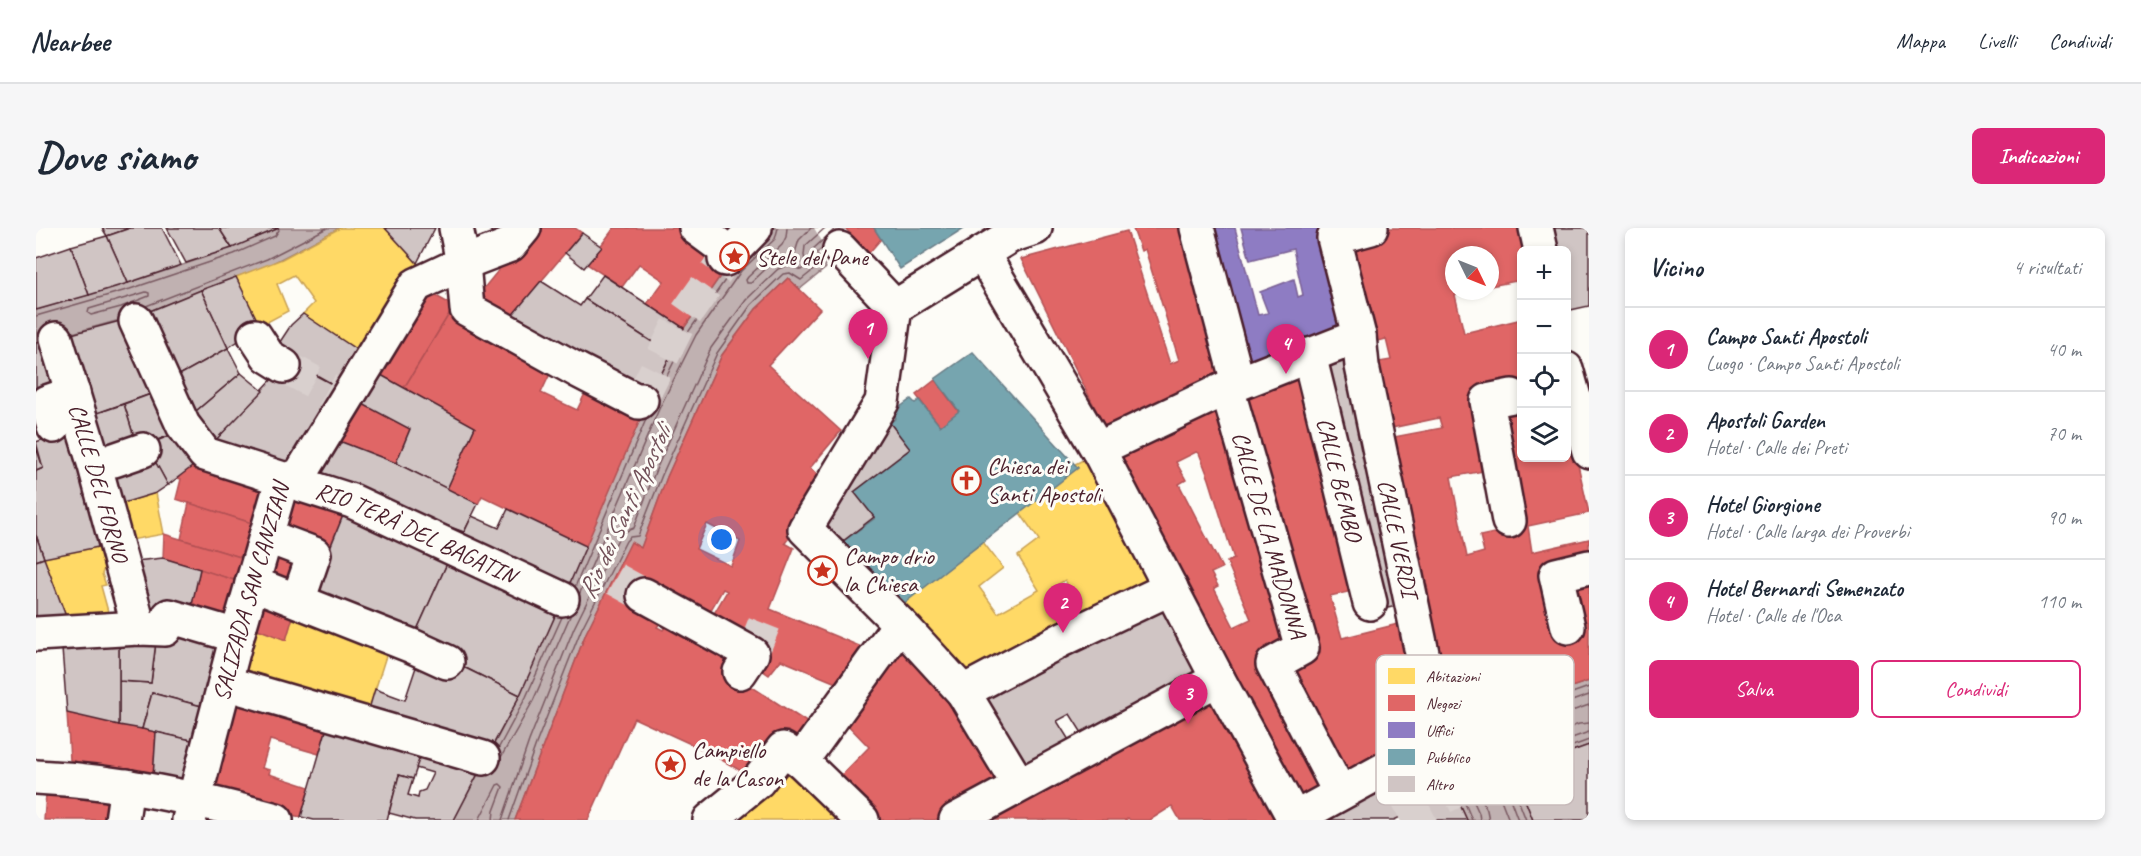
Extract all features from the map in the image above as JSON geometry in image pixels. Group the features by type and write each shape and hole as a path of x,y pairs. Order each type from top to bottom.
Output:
{"street":[{"path":"456,228 463,263 467,309 577,370 639,402 641,400"},
{"path":"696,228 736,247"},
{"path":"1197,228 1233,385"},
{"path":"1333,233 1371,228"},
{"path":"1536,228 1539,246"},
{"path":"895,307 982,253 1023,232"},
{"name":"CALLE VERDI","path":"1333,233 1359,336 1362,366 1422,655"},
{"path":"463,263 517,237"},
{"path":"840,249 895,307"},
{"path":"982,253 1098,449 1294,820 1340,793"},
{"name":"SALIZADA SAN CANZIAN","path":"196,806 237,636 280,488 286,480 300,475 342,398 416,285 463,263"},
{"path":"895,307 882,402 805,529 900,624 963,692 1019,785"},
{"name":"RIO TERÀ DEL BAGATIN","path":"136,321 183,425 205,454 352,501 562,599"},
{"path":"255,336 268,356 284,366"},
{"path":"1098,449 1233,385 1359,336"},
{"name":"CALLE DEL FORNO","path":"56,339 73,393 113,460 140,628"},
{"name":"CALLE BEMBO","path":"1309,355 1370,603"},
{"name":"CALLE DE LA MADONNA","path":"1233,385 1302,648 1273,664 1340,793"},
{"path":"1571,387 1589,451"},
{"path":"54,426 47,402 73,393"},
{"path":"1499,398 1509,520"},
{"path":"266,536 314,554 301,592"},
{"path":"1568,627 1556,575 1589,567"},
{"path":"252,583 447,662"},
{"path":"963,692 1063,639 1171,588"},
{"path":"644,595 666,618 746,663"},
{"path":"36,634 140,628 165,629 169,616 237,636"},
{"path":"801,761 900,624"},
{"path":"956,820 1218,679"},
{"path":"225,683 483,758"},
{"path":"710,820 758,781 783,749 801,761 862,820"},
{"name":"CALLE VERDI","path":"1340,793 1376,774"},
{"path":"36,777 127,786 196,806 276,820"},
{"path":"122,820 127,786"}],"water":[{"path":"279,228 340,228 269,265 145,313 36,343 36,310 159,273"},
{"name":"Rio dei Santi Apostoli","path":"767,228 845,228 817,253 826,268 800,289 788,278 756,309 722,355 667,477 641,548 631,543 586,633 515,820 454,820 520,695 647,403 684,328 730,262"},
{"path":"1589,681 1589,745 1574,750 1574,686"},
{"path":"1460,805 1527,805 1533,820 1467,820"}],"pier":[{"path":"814,228 845,228 846,231 826,248"}],"building: Abitazioni":[{"path":"340,228 385,228 417,263 366,356 303,314 314,303 294,275 277,284 288,311 260,326 236,277 282,259"},
{"path":"1087,458 1158,590 966,685 898,607 983,542 1003,568 979,587 998,613 1039,590 1018,556 1039,540 1020,513 1078,468 1075,464","holes":["1065,580 1072,593 1061,599 1054,587"]},
{"path":"156,493 164,534 120,542 110,507"},
{"path":"113,544 102,574 106,585 101,586 112,626 70,627 44,558"},
{"path":"297,603 391,640 366,719 234,683 250,626 286,640"},
{"path":"785,754 856,820 720,820"}],"building: Negozi":[{"path":"533,228 575,228 582,233 504,325 470,305"},
{"path":"614,228 678,228 730,262 684,328 647,304 664,281 639,264 622,287 587,264"},
{"path":"845,228 874,228 881,239 869,253"},
{"path":"1193,228 1235,379 1110,438 1021,259 1127,231 1170,364 1179,360 1145,249 1141,251 1133,229"},
{"path":"1389,228 1527,228 1531,246 1517,246 1517,285 1516,281 1499,284 1499,246 1445,246 1445,300 1456,300 1464,333 1517,320 1517,388 1481,396 1489,470 1451,477 1467,557 1484,552 1480,536 1517,528 1491,409 1517,403 1517,462 1571,462 1571,434 1589,513 1528,526 1532,552 1589,539 1589,563 1564,577 1589,571 1589,681 1574,686 1574,655 1427,655 1383,439 1442,428 1439,418 1382,430 1367,364 1391,360 1386,339 1366,344 1342,241"},
{"path":"788,278 820,309 768,365 841,431 810,468 830,486 785,543 794,548 770,609 874,652 848,688 781,660 769,675 756,666 764,652 761,653 708,624 727,591 723,589 704,622 678,606 680,602 646,586 635,607 660,623 657,627 663,630 673,615 740,655 729,672 819,730 800,757 780,744 755,779 706,751 634,718 588,820 515,820 586,633 631,542 641,548 667,477 722,355 756,309","holes":["707,524 740,541 731,566 696,549"]},
{"path":"420,287 454,306 404,388 370,369"},
{"path":"454,306 555,363 541,393 577,410 591,381 645,408 586,546 482,496 478,504 447,489 475,427 404,388"},
{"path":"1305,362 1361,589 1330,596 1342,638 1410,621 1417,655 1376,655 1376,759 1338,781 1281,665 1290,582 1236,390"},
{"path":"935,380 959,412 940,426 916,395"},
{"path":"1224,396 1295,646 1294,715 1331,785 1293,806 1114,447","holes":["1196,452 1199,453 1234,559 1227,562 1251,619 1234,627 1214,588 1218,586 1211,573 1222,568 1179,484 1186,480 1176,462"]},
{"path":"355,400 410,429 396,463 334,439"},
{"path":"201,460 271,489 261,526 176,499 181,479 177,478"},
{"path":"289,488 346,508 328,551 275,533"},
{"path":"189,503 261,526 250,560 181,539"},
{"path":"164,534 250,560 243,583 163,558"},
{"path":"272,544 302,554 288,593 260,583"},
{"path":"200,569 243,583 230,630 189,618"},
{"path":"260,590 297,603 286,640 250,626"},
{"path":"899,635 951,691 1006,781 935,820 867,820 831,786 869,747 840,717"},
{"path":"232,690 330,717 319,754 270,740 262,768 270,770 269,774 309,787 301,817 207,788"},
{"path":"1219,698 1278,813 1269,820 1180,820 1172,806 1150,820 1130,820 1128,818 1126,820 985,820 1094,766"},
{"path":"67,713 156,732 153,778 70,760"},
{"path":"46,794 117,804 116,820 44,820"}],"building: Uffici":[{"path":"1201,228 1235,228 1258,315 1268,313 1260,292 1294,279 1298,297 1303,295 1293,249 1250,260 1241,228 1329,228 1352,330 1241,376"}],"building: Pubblico":[{"path":"874,228 964,228 900,269"},
{"name":"Chiesa dei Santi Apostoli","path":"973,352 1078,468 898,608 838,545 875,518 854,492 910,449 890,423 896,418 892,413 911,399 915,403 919,400 940,426 959,411 935,379"}],"building: Altro":[{"path":"102,228 130,228 107,236"},
{"path":"130,228 162,228 181,265 128,283 107,236"},
{"path":"167,228 219,228 232,248 186,263"},
{"path":"219,228 279,228 232,248"},
{"path":"385,228 435,228 417,263"},
{"path":"487,228 516,228 505,242"},
{"path":"1545,228 1589,228 1589,306 1571,310 1571,246 1550,246"},
{"path":"582,233 602,247 584,268 565,253"},
{"path":"107,236 128,283 89,295 71,246"},
{"path":"71,246 89,295 36,310 36,258"},
{"path":"603,275 684,328 671,354 585,299"},
{"path":"236,277 260,326 228,348 201,290"},
{"path":"541,281 580,306 585,299 671,354 647,403 504,325"},
{"path":"201,290 228,348 174,378 145,313"},
{"path":"303,314 366,356 343,390 274,351 291,325"},
{"path":"124,320 159,391 86,417 60,337"},
{"path":"52,339 68,389 36,399 36,343"},
{"path":"1352,344 1406,604 1374,611 1313,359"},
{"path":"228,348 241,373 189,417 174,378"},
{"path":"289,361 343,390 284,473 208,448"},
{"path":"370,369 475,427 447,489 396,463 410,429 355,400"},
{"path":"241,373 263,391 208,448 189,417"},
{"path":"159,391 177,433 137,447 124,404"},
{"path":"124,404 137,447 99,462 86,417"},
{"path":"890,423 910,449 854,492 874,517 838,545 815,522 836,483"},
{"path":"80,426 113,544 44,558 36,535 36,471 43,468 36,442"},
{"path":"177,433 201,460 168,485 146,445"},
{"path":"334,439 396,463 478,504 464,532 316,478"},
{"path":"36,447 43,468 36,471"},
{"path":"150,452 168,485 156,493 110,507 115,464"},
{"path":"346,508 450,557 412,641 308,603"},
{"path":"508,509 586,546 566,592 459,543 472,516 499,528"},
{"path":"36,535 44,558 36,561"},
{"path":"450,557 559,607 520,695 412,641"},
{"path":"44,558 70,627 36,628 36,561"},
{"path":"163,558 200,569 189,618 143,623 127,562"},
{"path":"1162,595 1203,677 1087,741 1070,714 1057,721 1074,748 1022,776 972,694"},
{"path":"157,633 228,637 209,708 152,693 142,729 119,725 119,681 151,683"},
{"path":"157,633 151,683 119,681 119,634"},
{"path":"119,634 119,725 67,713 61,636"},
{"path":"420,655 451,661 520,695 488,754 366,719 375,689 405,700"},
{"path":"152,693 209,708 200,742 142,729"},
{"path":"330,717 425,743 413,779 399,775 387,820 314,820 301,817"},
{"path":"156,732 200,742 189,787 153,778"},
{"path":"425,743 484,762 454,820 415,820 389,813 399,775 413,779 408,795 418,798 419,792 425,790 433,773 416,768"},
{"path":"1589,745 1589,820 1533,820 1527,805 1574,805 1574,750"},
{"path":"1376,791 1376,805 1460,805 1467,820 1410,820 1407,814 1394,820 1318,820"}],"tunnel":[{"path":"641,400 679,324 725,259"},
{"path":"284,366 339,396"},
{"path":"615,579 644,595"},
{"path":"752,654 770,609"},
{"path":"1400,820 1429,805"}],"place":[{"name":"Stele del Pane","path":"735,257"},
{"name":"Campo Santi Apostoli","path":"868,359"},
{"name":"Hotel Bernardi Semenzato","path":"1286,374"},
{"name":"Chiesa dei Santi Apostoli","path":"966,480"},
{"name":"Campo drio la Chiesa","path":"823,570"},
{"name":"Apostoli Garden","path":"1063,633"},
{"name":"Hotel Giorgione","path":"1188,724"},
{"name":"Campiello de la Cason","path":"671,764"}]}
